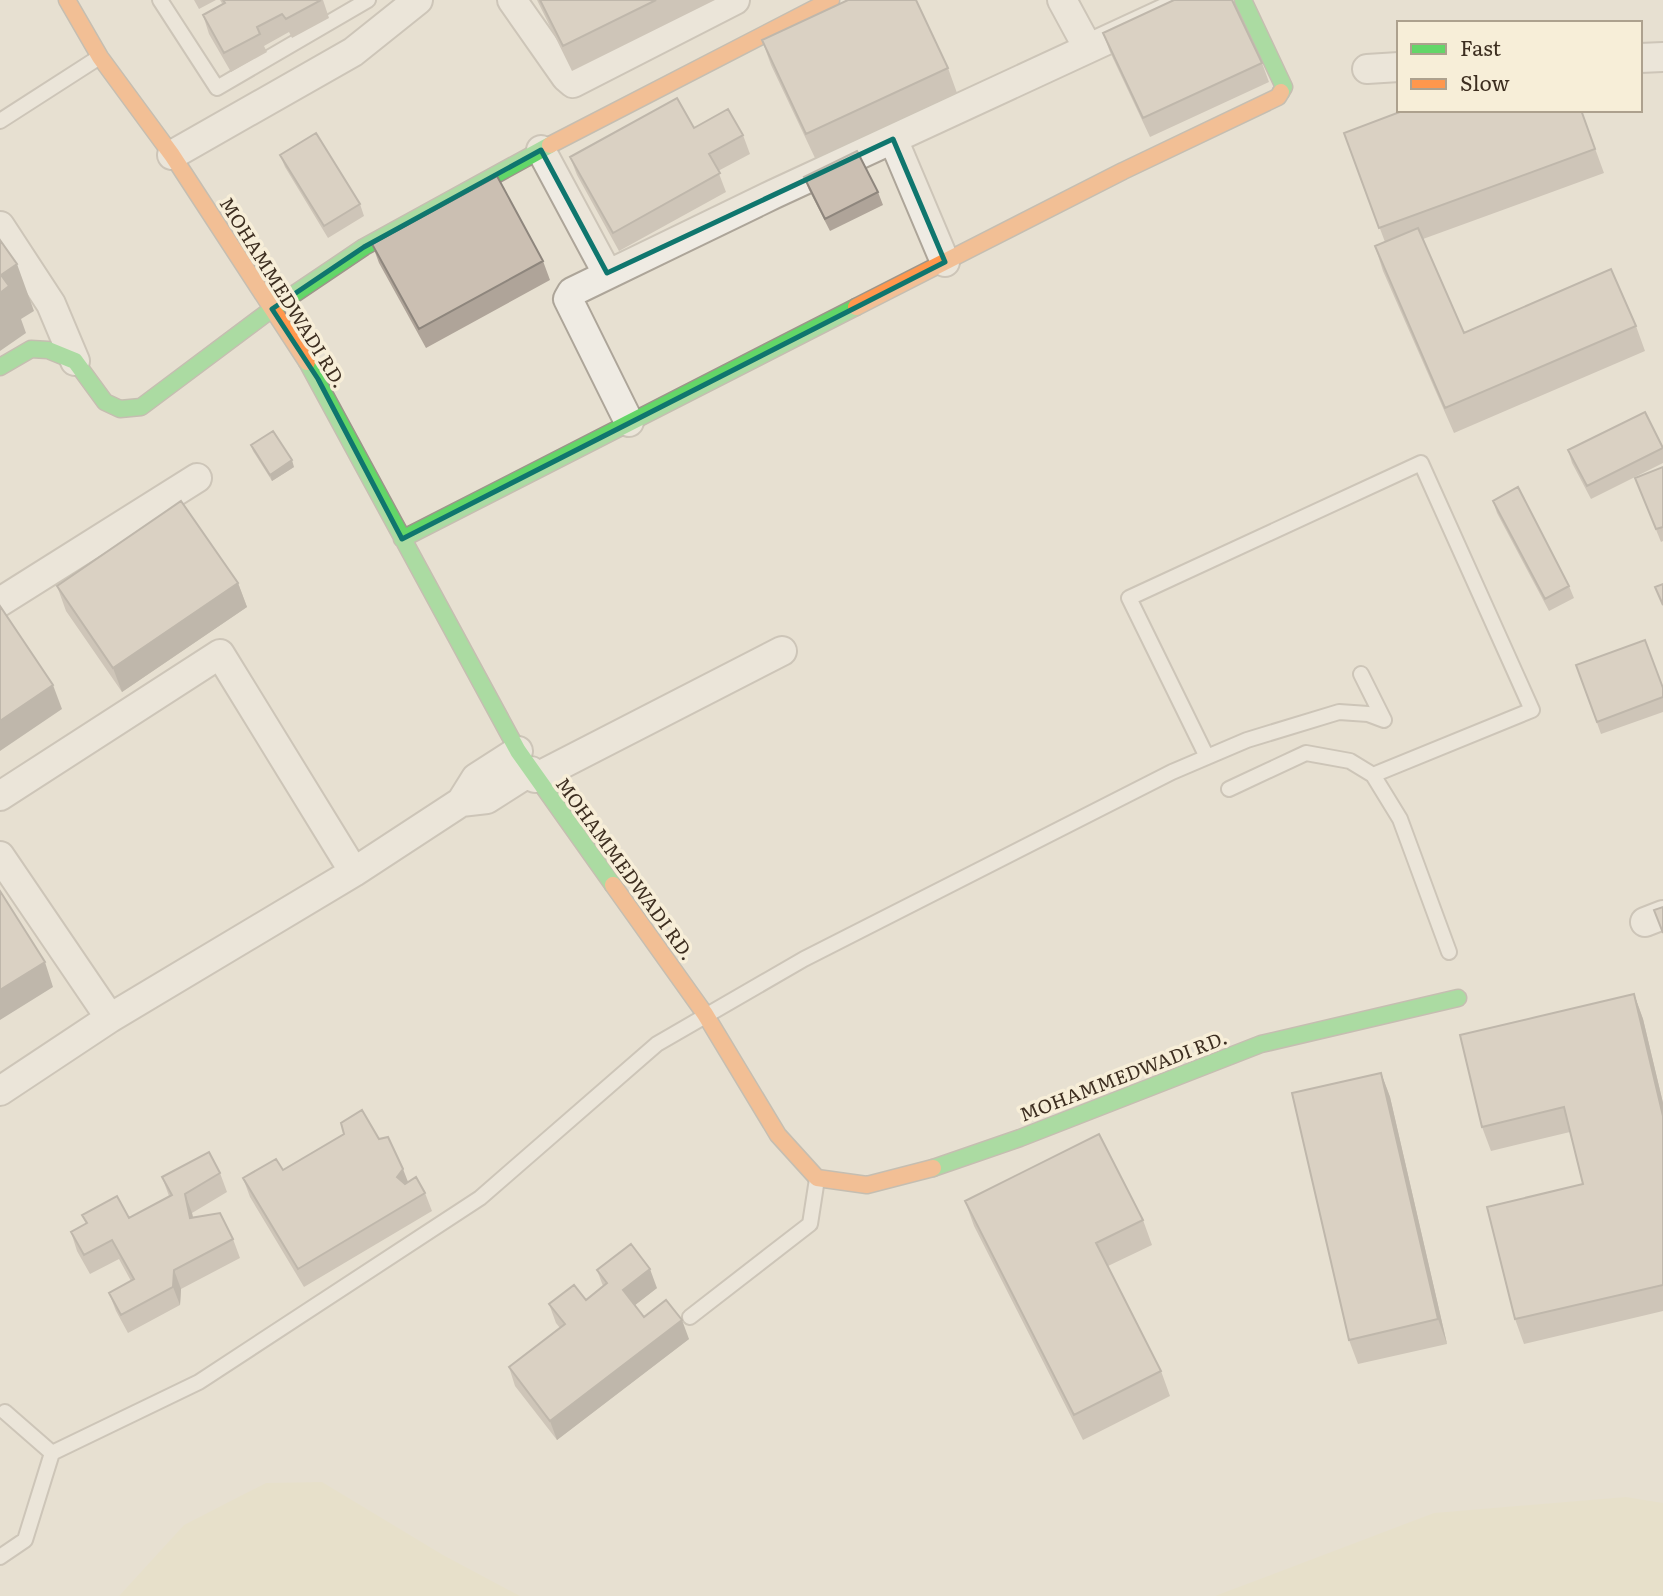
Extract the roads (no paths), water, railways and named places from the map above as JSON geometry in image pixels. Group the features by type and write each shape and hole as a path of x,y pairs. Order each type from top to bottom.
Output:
{"street":[{"name":"MOHAMMEDWADI RD.","path":"67,0 100,57 172,155 318,379 402,539 528,767 705,1014 778,1135 817,1178 867,1185 933,1168 1020,1138 1261,1044 1458,998"},
{"path":"172,155 353,52 418,0"},
{"path":"512,0 573,83 735,0"},
{"path":"0,226 51,304 75,361 105,402 120,410 141,407 272,309 364,247 541,150 831,0"},
{"path":"1062,0 1088,48"},
{"path":"629,422 568,299 572,292 607,273 1193,0"},
{"path":"402,539 1123,171 1278,97 1284,87 1243,0"},
{"path":"1642,58 1663,57"},
{"path":"1367,69 1397,68"},
{"path":"893,139 945,262"},
{"path":"541,150 607,273"},
{"path":"0,367 31,349 48,350 75,361"},
{"path":"0,602 197,478"},
{"path":"0,1091 110,1018 354,872 461,802 476,778 528,767 782,651"},
{"path":"0,796 220,653 354,872"},
{"path":"0,856 110,1018"}],"lane":[{"path":"160,0 217,88 347,6 368,0"},
{"path":"0,121 100,57"},
{"path":"1207,757 1129,598 1421,463 1532,710 1373,775"},
{"path":"0,1557 24,1540 52,1454 200,1382 480,1198 657,1044 804,958 1160,778 1207,757 1247,740 1339,712 1368,714 1384,720 1361,674"},
{"path":"1229,789 1306,753 1350,761 1373,775 1400,819 1449,953"},
{"path":"690,1317 810,1224 817,1178"},
{"path":"2,1411 52,1454"}]}
